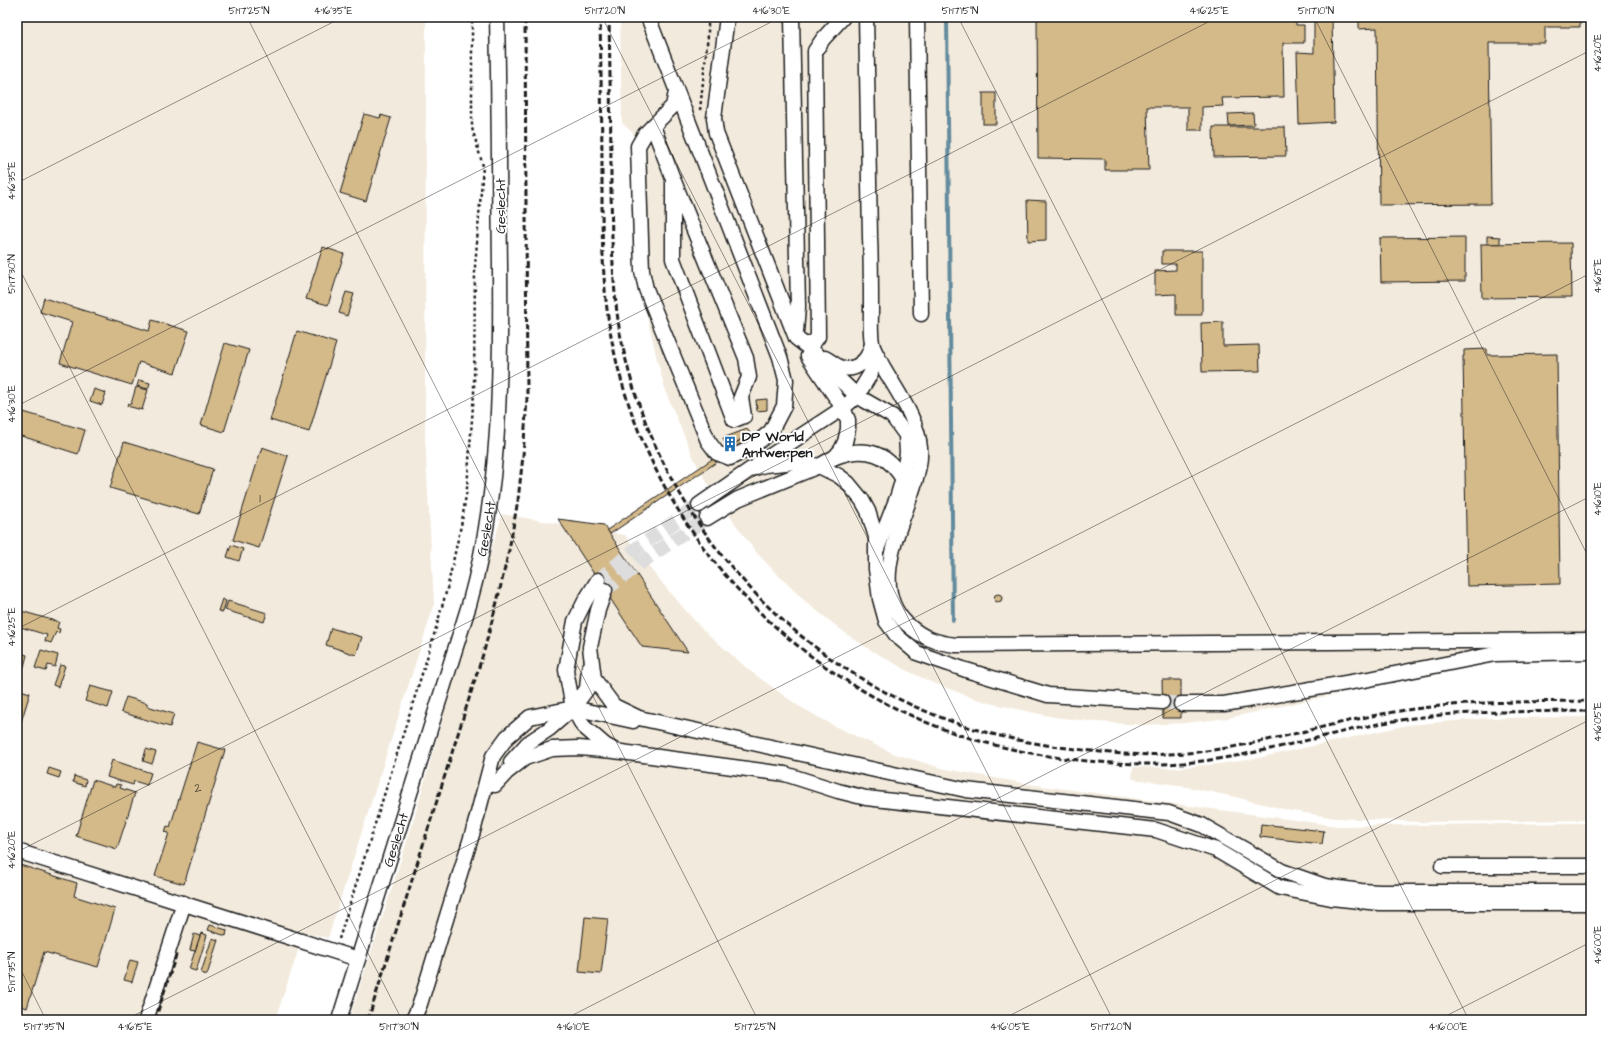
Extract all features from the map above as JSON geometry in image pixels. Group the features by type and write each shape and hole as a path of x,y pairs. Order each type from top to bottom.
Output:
{"street":[{"name":"Geslecht","path":"339,1020 469,605 477,576 493,483 498,424 500,372 497,17"},
{"path":"648,17 780,357 786,380 784,406 770,431 751,448 730,458 717,453 708,441 646,289 642,271 638,146 652,126 673,106 676,92"},
{"path":"727,17 714,118 716,133 805,345 843,408 848,420 846,442 835,457"},
{"path":"792,17 798,307 805,345 857,396 892,416 906,435 907,453 903,478 876,552"},
{"path":"805,345 812,344 818,338 815,51 823,39 843,17"},
{"path":"699,505 843,408 857,396 871,373 872,345 866,17"},
{"path":"917,17 921,314"},
{"path":"652,126 672,179 746,358 749,377 741,397 744,416 734,420 673,259 672,179"},
{"path":"805,345 837,366 843,368 856,366 866,359 872,345"},
{"path":"872,345 907,410 919,438 920,460 909,503 889,564 888,580 889,591 894,605 902,618 914,630 927,638 941,643 956,644 1591,640"},
{"path":"707,518 738,499 818,466 847,452 859,451 879,455 888,461 903,478 907,486 909,503"},
{"path":"751,469 765,464 796,462 818,466 839,476 855,490 862,500 873,523 876,537 876,569 880,599 886,621 897,636 917,653 966,670 1048,695 1162,702"},
{"path":"474,828 501,772 528,743 549,729 574,708 587,689 590,647 602,585 585,601 575,621 566,670 574,708 583,726 614,751"},
{"path":"590,647 594,679 614,706 639,718 966,790 1169,813 1202,825 1282,872 1325,886 1380,892 1591,892"},
{"path":"1181,704 1224,704 1369,679 1495,654 1591,652"},
{"path":"413,1020 420,1004 474,828 493,756 507,737 530,717 574,708 697,736 704,733"},
{"path":"495,785 507,772 525,758 552,749 579,748 614,751 785,774 838,791 866,798 1156,830 1216,850 1280,888 1331,898 1379,902 1591,903"},
{"path":"17,851 358,959"},
{"path":"1442,866 1591,866"},
{"path":"146,1020 184,903"}],"path":[{"path":"358,959 338,939 432,642 447,589 462,521 467,488 474,392 475,267 483,166 472,128 472,17"},
{"path":"699,111 708,35 708,17"}],"shaded area":[{"path":"17,17 426,17 425,438 434,605 328,938 304,933 275,1020 17,1020"},
{"path":"620,17 1591,17 1591,659 1500,661 1431,676 1378,685 1228,718 1185,723 1143,725 1054,717 994,704 973,698 931,682 869,649 848,635 807,603 756,552 705,479 694,459 666,393 638,276 633,133 622,123"},
{"path":"502,514 625,535 651,570 699,626 750,671 797,705 836,727 895,754 945,769 1028,784 1338,826 1591,823 1591,1020 349,1020 410,832"},
{"path":"1591,717 1591,820 1420,822 1336,818 1287,810 1231,796 1172,784 1132,779 1133,767 1174,768 1254,759 1408,725 1490,718"}],"building":[{"path":"1037,17 1296,17 1296,25 1304,25 1304,43 1283,43 1284,97 1222,98 1223,106 1202,107 1202,130 1188,130 1188,107 1147,107 1149,170 1105,170 1105,159 1038,158"},
{"path":"1314,17 1332,17 1334,122 1299,124 1297,52 1314,53"},
{"path":"1359,17 1580,17 1580,27 1545,27 1545,43 1489,43 1491,204 1379,205 1377,28 1359,29"},
{"path":"983,93 996,93 996,124 983,124"},
{"path":"1253,113 1254,125 1229,126 1228,114"},
{"path":"364,114 380,118 381,115 391,118 366,201 340,193"},
{"path":"1213,127 1285,127 1286,156 1214,157"},
{"path":"1027,200 1046,201 1046,240 1028,241"},
{"path":"1487,236 1500,237 1500,244 1487,244"},
{"path":"1465,237 1465,281 1381,282 1380,238"},
{"path":"1571,243 1572,297 1482,298 1481,244"},
{"path":"323,247 344,254 328,305 306,299"},
{"path":"1162,251 1202,251 1202,315 1176,315 1176,294 1155,295 1155,271 1176,270 1176,264 1162,264"},
{"path":"346,292 354,294 347,316 339,313"},
{"path":"44,298 149,331 152,320 189,331 175,373 139,362 132,385 60,363 72,322 40,312"},
{"path":"1223,322 1223,346 1259,345 1260,371 1202,372 1201,323"},
{"path":"297,331 336,343 309,432 270,420"},
{"path":"225,343 249,350 224,432 201,425"},
{"path":"1487,349 1487,355 1557,354 1560,584 1467,586 1463,356 1464,350"},
{"path":"139,380 150,383 148,389 137,386"},
{"path":"136,387 148,390 142,410 127,406 128,403 131,404"},
{"path":"94,389 106,393 102,405 90,401"},
{"path":"767,399 767,410 757,411 756,400"},
{"path":"20,411 85,430 78,454 18,435 19,432 17,431 17,421"},
{"name":"DP World Antwerpen","path":"747,429 750,433 727,449 723,438"},
{"path":"745,437 748,441 610,534 607,530"},
{"path":"124,442 213,469 199,514 110,488"},
{"path":"262,447 288,456 259,548 233,540"},
{"path":"558,519 604,525 688,652 642,647"},
{"path":"231,545 243,549 239,561 227,557"},
{"path":"996,594 1000,594 1002,598 1000,602 996,602 994,600 994,596"},
{"path":"222,599 226,601 223,612 218,611"},
{"path":"228,601 267,613 264,622 225,610"},
{"path":"21,611 59,622 57,628 60,629 59,633 56,632 51,643 45,641 47,635 17,626"},
{"path":"331,628 362,637 356,655 326,645"},
{"path":"41,650 58,655 55,667 48,665 46,671 35,668"},
{"path":"17,652 27,655 24,667 17,664"},
{"path":"60,665 65,666 58,687 53,685"},
{"path":"1162,680 1181,680 1181,718 1163,718"},
{"path":"90,686 113,692 108,708 85,701"},
{"path":"17,689 30,693 17,735"},
{"path":"126,697 147,703 147,706 174,714 170,727 121,712"},
{"path":"197,742 225,750 184,884 155,876 169,833 165,832 167,826 170,827"},
{"path":"146,749 156,752 152,764 143,761"},
{"path":"112,760 151,773 147,785 134,781 133,785 107,777"},
{"path":"49,768 61,772 59,778 47,774"},
{"path":"74,776 86,780 85,786 73,782"},
{"path":"93,780 115,787 116,784 121,785 120,788 135,793 117,849 76,836"},
{"path":"1261,824 1324,831 1322,844 1260,837"},
{"path":"17,864 77,883 74,896 115,909 98,967 44,952 27,1008 17,1005"},
{"path":"585,917 608,919 601,974 579,972"},
{"path":"210,925 227,930 226,936 208,930"},
{"path":"201,933 207,935 196,971 189,969"},
{"path":"194,934 200,936 195,951 190,950"},
{"path":"212,938 218,940 207,975 201,973"},
{"path":"130,960 138,962 132,982 124,980"}],"waterway":[{"path":"947,17 953,620"}],"tunnel":[{"path":"598,580 637,548 699,505"},
{"path":"605,590 646,559 707,518"},
{"path":"1162,702 1181,704"}],"railway":[{"path":"368,1020 484,651 509,550 518,500 527,399 525,17"},
{"path":"600,17 604,279 611,336 629,404 655,468 690,528 732,582 780,631 835,673 895,708 960,735 1009,749 1034,754 1111,763 1162,764 1221,758 1418,717 1492,712 1591,711"},
{"path":"609,17 612,244 614,280 620,333 637,397 661,458 694,516 733,568 778,616 829,657 885,692 961,725 1026,742 1122,754 1167,754 1223,749 1278,738 1360,718 1438,706 1515,702 1591,701"},
{"path":"155,1020 177,952"}],"place":[{"name":"DP World Antwerpen","path":"730,444"}]}
